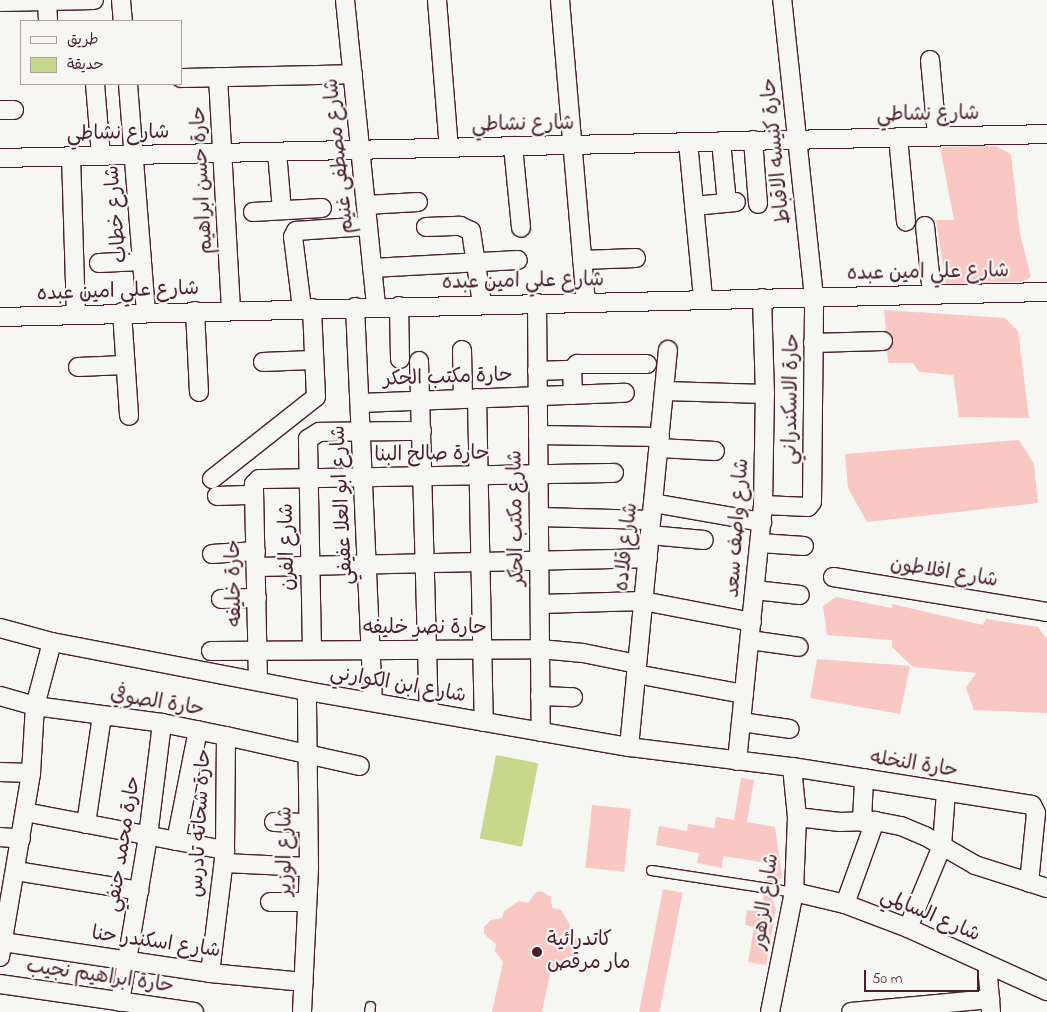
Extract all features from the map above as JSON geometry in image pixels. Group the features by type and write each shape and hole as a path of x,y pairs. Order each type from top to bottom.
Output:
{"street":[{"path":"0,2 94,0"},
{"path":"121,0 123,20"},
{"name":"شارع مصطفى غنيم","path":"345,0 376,307"},
{"path":"437,0 449,148"},
{"path":"560,0 586,302"},
{"name":"حارة كنيسه الاقباط","path":"782,0 814,297"},
{"path":"47,1 48,20"},
{"path":"930,60 937,136"},
{"path":"182,78 352,74"},
{"name":"حارة حسن ابراهيم","path":"218,77 231,310"},
{"path":"95,85 101,156"},
{"name":"شارع خطاب","path":"128,85 146,312"},
{"name":"شارع نشاطي","path":"0,158 1047,134"},
{"path":"898,137 906,222"},
{"path":"753,140 758,204"},
{"path":"694,206 732,203 721,141"},
{"path":"688,142 703,300"},
{"path":"513,146 521,228"},
{"path":"277,152 282,210"},
{"path":"71,156 76,314"},
{"path":"366,206 418,202"},
{"path":"253,212 322,208"},
{"path":"212,479 314,398 307,308 294,237 296,231 368,226"},
{"path":"925,226 932,294"},
{"path":"426,227 468,228 474,234 482,304"},
{"path":"582,260 636,258"},
{"path":"372,268 518,260"},
{"path":"99,263 142,261"},
{"name":"شارع علي امين عبده","path":"0,317 122,312 1047,292"},
{"name":"حارة الاسكندراني","path":"763,514 808,507 812,502 814,297"},
{"name":"شارع واصف سعد","path":"737,761 763,514 766,394 762,298"},
{"name":"شارع مكتب الحكر","path":"537,303 541,732"},
{"path":"399,306 400,359"},
{"name":"شارع ابو العلا عفيفي","path":"356,307 373,702"},
{"path":"195,311 199,392"},
{"path":"122,312 129,416"},
{"path":"814,343 883,340"},
{"path":"462,350 479,475 484,722"},
{"name":"شارع قلاده","path":"628,748 668,350"},
{"path":"263,362 312,360"},
{"path":"419,361 429,712"},
{"path":"537,371 572,370 578,364 647,364"},
{"path":"78,367 125,365"},
{"path":"572,370 574,395"},
{"path":"664,390 766,394"},
{"name":"حارة مكتب الحكر","path":"360,403 625,394"},
{"path":"361,432 422,431"},
{"name":"شارع الفرن","path":"312,650 308,443 311,436 318,432 361,432"},
{"path":"538,435 659,442 715,451"},
{"name":"حارة صالح البنا","path":"217,496 254,490 259,479 614,474"},
{"name":"حارة خليفه","path":"254,490 258,681"},
{"path":"539,517 651,519 763,514"},
{"path":"651,519 704,540"},
{"path":"760,543 804,546"},
{"path":"212,554 310,566 648,558"},
{"name":"شارع افلاطون","path":"833,577 1047,612"},
{"path":"755,590 800,595"},
{"path":"221,598 257,598"},
{"path":"540,604 643,601 752,622"},
{"name":"شارع ابن الكوارني","path":"0,628 52,642 307,691 628,748 792,767"},
{"path":"750,640 799,647"},
{"path":"2,942 16,871 31,773 35,706 52,642"},
{"name":"حارة نصر خليفه","path":"211,650 540,649 583,652 636,669 744,694"},
{"name":"شارع الوزير","path":"302,1012 309,868 306,823 307,691"},
{"name":"حارة الصوفي","path":"0,696 35,706 162,723 307,752 360,766"},
{"path":"540,696 572,697"},
{"path":"86,824 102,715"},
{"path":"741,722 790,729"},
{"name":"حارة محمد حنفي","path":"120,1002 148,836 162,723"},
{"path":"176,841 198,730"},
{"name":"حارة شحاته تادرس","path":"210,973 224,856 226,736"},
{"name":"حارة النخله","path":"792,767 1029,805 1036,813 1029,883"},
{"name":"شارع الزهور","path":"770,1012 794,892 797,817 792,767"},
{"path":"0,772 31,773"},
{"path":"845,904 869,822 864,778"},
{"path":"908,928 942,846 946,791"},
{"path":"25,812 176,841 224,856 309,868"},
{"path":"797,817 901,826 975,865 1047,888"},
{"path":"274,822 306,823"},
{"path":"0,837 21,838"},
{"path":"16,871 139,891"},
{"name":"شارع السالمي","path":"794,892 845,904 908,928 1047,991"},
{"path":"270,902 307,902"},
{"name":"شارع اسكندر حنا","path":"2,942 210,973 304,982"},
{"path":"851,1012 991,1006 987,964"},
{"name":"حارة ابراهيم نجيب","path":"0,984 194,1012"}],"lane":[{"path":"651,870 794,892"}],"green space":[{"path":"496,755 538,763 522,847 480,838"}],"building":[{"path":"995,146 1011,154 1020,234 1031,277 1022,282 946,284 936,220 954,220 940,147"},
{"path":"884,310 1005,318 1018,331 1029,418 959,417 953,375 919,372 913,363 888,363 887,350 894,340 886,331"},
{"path":"1019,440 1034,464 1038,503 867,522 848,488 845,454"},
{"path":"836,597 892,608 892,604 983,625 986,619 1038,627 1047,639 1047,713 974,710 966,688 976,673 913,667 892,647 892,640 827,635 823,606"},
{"path":"817,659 910,666 900,714 810,698"},
{"path":"741,778 754,780 747,822 775,827 782,877 778,883 766,881 768,863 723,856 722,868 697,863 699,853 656,845 659,826 687,831 688,824 714,828 716,817 734,820"},
{"path":"592,805 631,809 624,872 585,868"},
{"path":"663,889 683,893 659,1012 639,1012"},
{"name":"كاتدرائية مار مرقص","path":"541,891 551,897 552,908 561,910 570,925 568,934 579,941 580,952 563,960 562,966 550,974 542,1012 492,1012 503,962 495,951 496,944 484,934 484,927 491,920 502,918 504,911 519,901 528,903 535,893"},
{"path":"764,894 771,895 776,909 766,965 748,962 754,927 745,925 747,910 756,911 758,901 763,901"}],"place":[{"name":"كاتدرائية مار مرقص","path":"537,952"}]}
